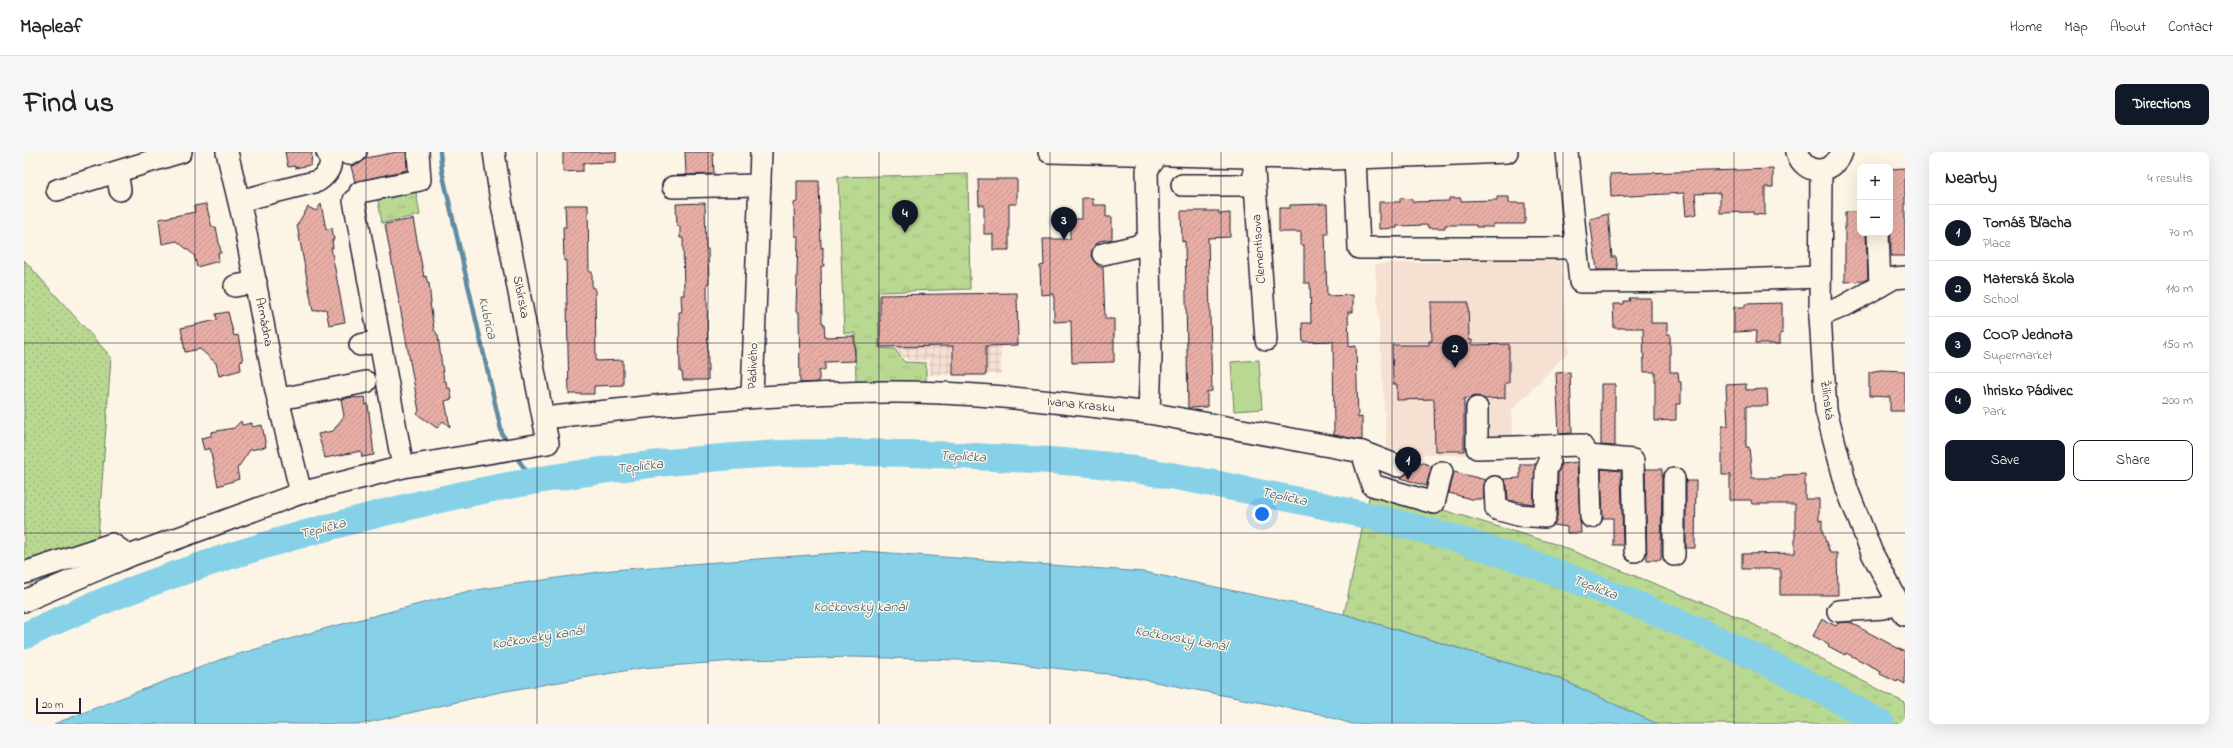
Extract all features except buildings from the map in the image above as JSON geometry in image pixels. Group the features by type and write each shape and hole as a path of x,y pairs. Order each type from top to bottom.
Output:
{"street":[{"path":"57,190 118,181 181,152"},
{"name":"Armádna","path":"227,152 256,282 272,394 301,493"},
{"path":"24,573 89,555 129,556 214,523 301,493 403,467 380,341 357,196 420,180 418,152"},
{"name":"Sibírska","path":"403,467 488,454 548,442 500,194 494,152"},
{"name":"Pádivého","path":"544,418 752,396 762,152"},
{"path":"1049,152 1355,158 1506,152"},
{"path":"1568,152 1580,282 1707,281 1820,277"},
{"path":"1796,152 1802,163 1808,168 1821,171 1835,165 1842,152"},
{"path":"239,201 318,181 327,174 331,164 344,153"},
{"path":"1149,413 1151,356 1147,170 1159,153"},
{"name":"Clementisova","path":"1253,157 1266,340"},
{"path":"1355,158 1359,248 1576,248"},
{"name":"Žilinská","path":"1821,171 1820,316 1826,410 1847,489 1872,554 1896,608"},
{"path":"673,187 760,185"},
{"path":"1182,185 1254,185"},
{"path":"1878,236 1880,286"},
{"path":"1103,254 1137,246 1149,238"},
{"path":"1820,316 1844,306 1894,278 1905,277"},
{"path":"235,286 256,282"},
{"path":"360,346 380,341"},
{"path":"272,394 366,382"},
{"name":"Ivana Krasku","path":"752,396 888,392 1017,398 1149,413 1362,452 1398,466"},
{"path":"1476,408 1478,448 1581,445 1589,456 1591,517"},
{"path":"1495,487 1496,509 1518,515 1545,517 1546,470 1549,464 1549,446"},
{"path":"1362,452 1372,486 1434,503 1442,472"},
{"path":"1589,456 1633,460 1635,551"},
{"path":"1674,480 1674,555"},
{"path":"24,601 60,585 89,555"},
{"path":"24,573 60,585"},
{"path":"1838,611 1896,608"}],"shaded area":[{"path":"1560,257 1569,351 1512,410 1513,455 1430,455 1387,449 1375,264"},
{"path":"1017,293 1018,345 1001,346 1001,374 929,375 929,360 910,361 900,355 897,347 880,347 880,295"}],"green space":[{"path":"968,174 970,289 878,292 879,348 895,349 904,362 926,363 926,385 856,384 855,333 844,333 838,177"},
{"path":"415,187 420,215 382,223 377,195"},
{"path":"24,260 111,357 98,538 24,564"},
{"path":"1259,360 1262,409 1234,411 1231,362"},
{"path":"1371,488 1555,544 1743,619 1905,703 1905,724 1657,724 1558,678 1344,614"}],"water":[{"name":"Kočkovský kanál","path":"863,551 1144,572 1344,614 1558,678 1657,724 1352,724 1320,714 1124,676 992,661 853,657 748,660 642,668 500,692 362,724 54,724 222,659 327,628 469,591 612,570"}],"waterway":[{"name":"Kubrica","path":"440,152 442,171 502,434 508,444"},
{"name":"Teplička","path":"24,636 63,618 141,586 262,546 390,511 436,500 528,482 575,474 669,462 747,455 842,452 968,456 1087,463 1165,474 1334,508 1446,536 1505,554 1563,575 1709,635 1813,686 1881,724"},
{"name":"Kubrica","path":"514,454 533,480"}],"place":[{"name":"Ihrisko Pádivec","path":"905,233"},
{"name":"COOP Jednota","path":"1064,240"},
{"name":"Materská škola","path":"1455,368"},
{"name":"Tomáš Bľacha","path":"1408,480"}]}
